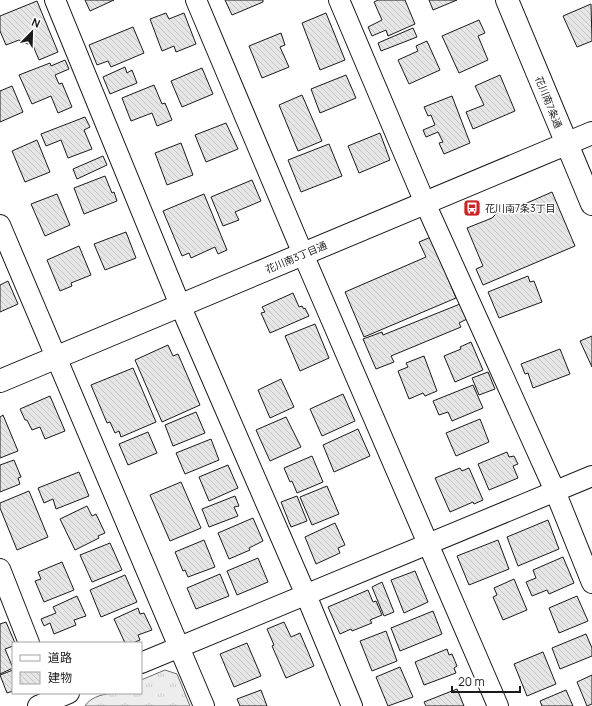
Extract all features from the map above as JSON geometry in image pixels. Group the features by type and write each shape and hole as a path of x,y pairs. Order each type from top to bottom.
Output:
{"street":[{"path":"55,0 180,305 306,595 352,706"},
{"path":"196,0 302,254 498,706"},
{"path":"339,0 425,203 555,491 592,583"},
{"name":"花川南7条通","path":"507,0 592,204"},
{"name":"花川南3丁目通","path":"0,381 592,133"},
{"path":"0,225 204,706"},
{"path":"142,663 592,476"},
{"path":"0,569 29,642"}],"green space":[{"path":"165,670 177,674 190,706 85,706 96,697 103,695 142,694 142,680"}],"building":[{"path":"85,0 114,0 90,11"},
{"path":"225,0 263,0 263,2 232,15"},
{"path":"378,0 405,0 415,24 388,36 386,30 372,36 368,27 382,20 374,2"},
{"path":"429,0 457,0 433,10"},
{"path":"37,1 58,52 39,60 32,43 28,44 19,40 6,45 0,31 0,16"},
{"path":"591,4 592,41 577,47 563,16"},
{"path":"166,13 169,19 184,13 196,44 176,52 174,46 162,51 150,19"},
{"path":"326,13 345,60 320,70 302,23"},
{"path":"479,20 485,33 478,36 488,60 459,73 442,36"},
{"path":"133,27 144,53 111,67 108,61 97,65 89,45"},
{"path":"413,28 417,37 381,51 378,43"},
{"path":"281,33 285,45 280,47 289,67 262,78 249,46"},
{"path":"427,41 440,70 409,84 398,60 418,51 416,46"},
{"path":"65,60 69,69 55,75 59,84 62,83 72,107 58,113 51,96 32,104 19,75 50,63 51,66"},
{"path":"125,67 127,73 132,70 137,83 110,94 103,77"},
{"path":"202,68 213,94 182,107 171,81"},
{"path":"346,75 356,98 320,113 311,89"},
{"path":"500,75 515,111 473,129 466,112 484,105 475,86"},
{"path":"154,85 162,104 165,103 172,120 157,126 152,113 131,121 122,98"},
{"path":"12,86 23,112 0,122 0,91"},
{"path":"302,95 322,141 298,151 279,105"},
{"path":"452,96 470,143 444,154 439,143 443,142 438,132 426,137 423,130 435,125 431,115 428,116 424,107"},
{"path":"85,117 90,127 84,130 92,149 68,158 61,140 46,146 41,134"},
{"path":"226,123 238,149 206,162 195,135"},
{"path":"380,133 390,160 359,173 348,146"},
{"path":"37,140 50,172 25,182 12,151"},
{"path":"181,143 193,175 167,185 155,153"},
{"path":"329,144 342,176 301,192 288,160"},
{"path":"103,156 107,165 77,179 73,169"},
{"path":"105,176 117,201 84,214 74,188"},
{"path":"252,180 261,201 235,212 239,220 223,226 211,197"},
{"path":"552,192 575,246 483,285 476,269 483,266 467,228 492,218 497,213 504,210 511,210"},
{"path":"57,194 70,225 45,236 31,204"},
{"path":"204,194 227,250 218,254 215,247 191,258 189,253 182,256 163,211"},
{"path":"126,232 136,258 105,270 94,244"},
{"path":"431,237 456,298 364,337 345,292 426,257 419,242"},
{"path":"79,246 91,275 71,283 72,286 60,291 47,260"},
{"path":"528,276 530,282 534,281 542,302 499,318 488,292"},
{"path":"8,281 18,304 0,312 0,285"},
{"path":"293,293 299,307 302,306 304,309 305,308 309,316 270,333 261,313 265,312 262,307"},
{"path":"460,304 467,319 459,323 461,327 391,356 394,362 376,369 363,339 382,332 383,335"},
{"path":"315,324 329,358 300,371 285,336"},
{"path":"592,336 592,367 580,341"},
{"path":"471,342 483,370 455,382 444,356 461,349 460,347"},
{"path":"168,345 173,356 178,354 200,405 162,422 135,360"},
{"path":"560,349 570,374 533,388 528,373 525,374 521,364"},
{"path":"424,356 437,391 425,396 423,393 409,399 398,371 408,367 406,363"},
{"path":"133,368 156,422 121,437 119,431 115,433 110,422 107,423 91,385"},
{"path":"488,372 495,389 479,395 472,378"},
{"path":"281,379 294,407 270,418 258,390"},
{"path":"473,385 483,408 452,421 448,412 439,415 433,401"},
{"path":"343,394 355,421 322,436 310,409"},
{"path":"50,396 65,431 45,439 40,427 32,430 20,409"},
{"path":"196,412 205,433 173,446 165,425"},
{"path":"3,415 18,451 0,458 0,417"},
{"path":"286,417 301,447 270,461 256,430"},
{"path":"480,419 489,442 456,456 446,433"},
{"path":"358,429 370,456 334,472 323,445"},
{"path":"148,432 157,453 128,465 119,444"},
{"path":"211,439 219,460 185,474 176,453"},
{"path":"507,452 509,457 514,456 518,464 513,466 518,478 489,490 478,464"},
{"path":"312,456 323,482 297,493 284,468"},
{"path":"14,460 21,477 18,478 20,484 0,492 0,465"},
{"path":"228,465 238,488 209,501 199,477"},
{"path":"460,468 462,471 469,468 483,500 474,504 473,502 450,512 435,478"},
{"path":"79,472 89,496 56,509 53,499 44,503 38,488"},
{"path":"181,482 201,528 170,541 150,495"},
{"path":"327,486 339,514 312,525 300,497"},
{"path":"29,491 48,537 17,550 0,508 0,503"},
{"path":"235,496 239,506 234,507 238,516 209,527 202,509"},
{"path":"297,496 307,521 291,527 281,502"},
{"path":"87,506 92,516 96,514 105,533 98,536 99,538 75,550 60,519"},
{"path":"253,518 263,541 249,548 250,550 229,559 218,533"},
{"path":"548,520 559,549 518,566 507,537"},
{"path":"335,523 345,545 338,548 340,553 316,564 305,537"},
{"path":"204,540 215,567 188,577 185,570 183,571 175,552"},
{"path":"498,540 509,569 469,585 457,556"},
{"path":"110,543 122,570 92,582 80,555"},
{"path":"563,557 574,583 549,594 547,590 532,596 526,582 536,578 533,570"},
{"path":"258,558 268,582 237,595 227,571"},
{"path":"62,562 74,590 44,602 35,581 41,579 38,572"},
{"path":"415,571 428,602 404,613 391,580"},
{"path":"220,574 229,596 196,609 187,588"},
{"path":"125,575 137,602 101,617 90,590"},
{"path":"514,579 527,610 503,620 493,597 497,595 494,588"},
{"path":"382,582 394,612 384,616 372,587"},
{"path":"368,590 373,602 376,601 382,615 370,620 372,623 340,634 328,607"},
{"path":"77,596 86,616 74,620 76,625 54,634 50,623 44,626 41,619 56,613 53,607"},
{"path":"577,596 588,621 559,633 549,608"},
{"path":"138,608 140,614 144,613 152,630 138,635 140,640 135,642 125,642 114,619"},
{"path":"433,611 442,634 400,651 391,628"},
{"path":"6,622 15,642 12,642 12,646 5,649 12,668 0,674 0,624"},
{"path":"284,622 291,637 300,633 314,666 286,678 272,646 274,645 267,629"},
{"path":"386,631 397,661 372,671 360,641"},
{"path":"586,634 592,648 592,656 560,669 552,648"},
{"path":"247,643 261,676 234,687 220,654"},
{"path":"447,649 449,655 452,654 457,666 454,668 456,673 424,685 415,662"},
{"path":"543,652 556,684 527,696 514,664"},
{"path":"400,667 413,697 388,706 376,677"},
{"path":"12,670 12,691 7,693 0,675"},
{"path":"592,675 592,704 587,706 577,682"},
{"path":"457,689 464,706 426,706 424,702"},
{"path":"261,690 267,706 240,706 237,699"},
{"path":"566,690 573,706 542,706 540,701"}],"place":[{"name":"花川南7条3丁目","path":"472,208"}]}
